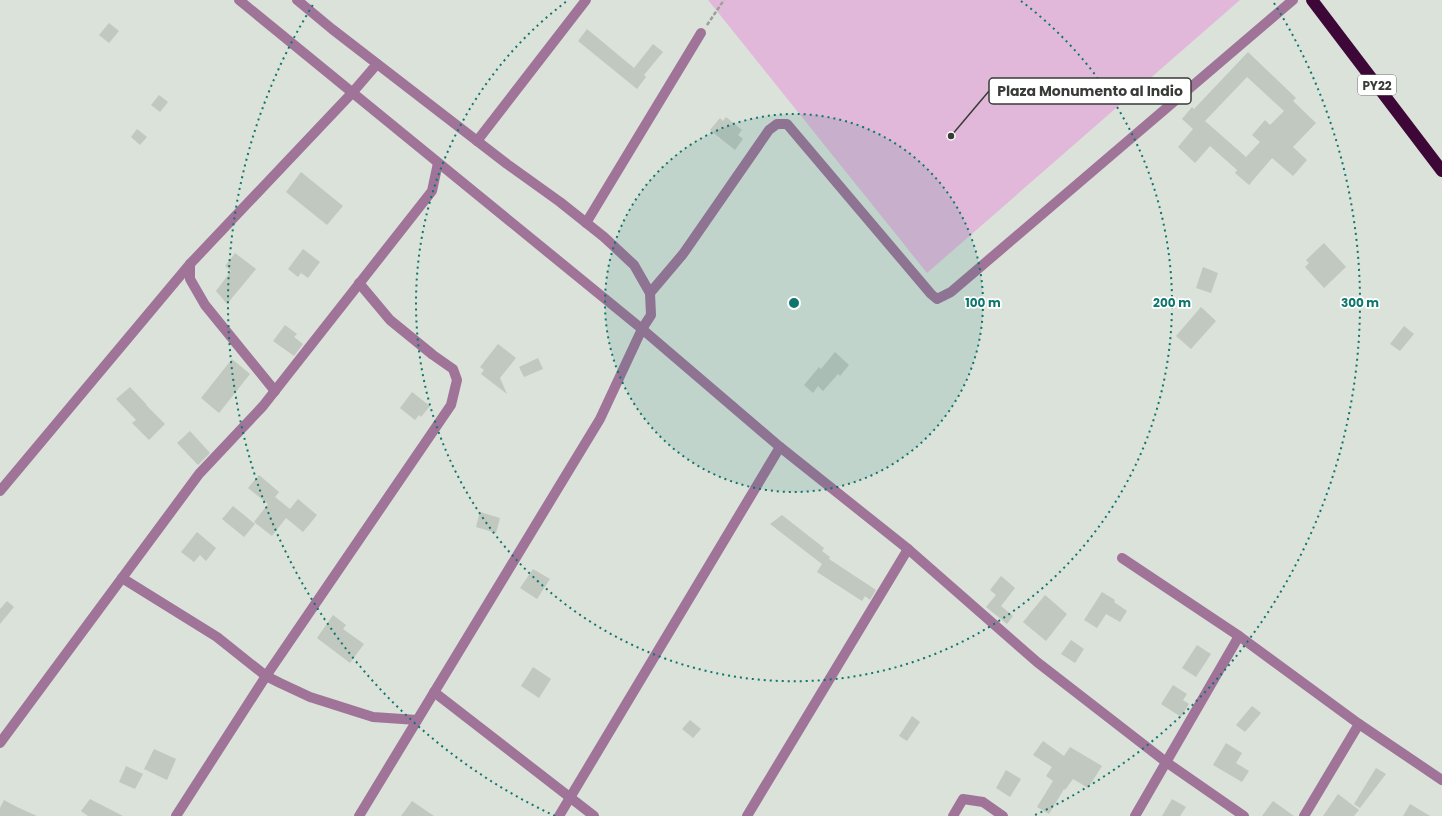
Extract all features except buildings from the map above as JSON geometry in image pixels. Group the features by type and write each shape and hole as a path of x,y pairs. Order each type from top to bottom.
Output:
{"highway":[{"name":"PY22","path":"1312,0 1442,171"}],"street":[{"path":"239,0 642,329 780,447 908,549 1037,662 1166,762 1244,816"},
{"path":"297,0 377,64 604,237 634,266 650,293 651,315 642,329 600,419 359,816"},
{"path":"477,140 586,0"},
{"path":"650,293 683,254 769,130 777,124 787,124 931,294 936,298 951,292 1293,0"},
{"path":"586,223 701,33"},
{"path":"0,491 190,264 352,93 377,64"},
{"path":"0,743 199,474 263,406 432,191 438,163"},
{"path":"190,264 190,279 205,305 275,391"},
{"path":"176,816 266,676 451,405 457,380 453,369 433,355 390,320 359,283"},
{"path":"558,816 780,447"},
{"path":"747,816 908,549"},
{"path":"1122,558 1239,636 1359,724 1442,780"},
{"path":"122,578 217,637 266,676 310,697 372,717 417,720"},
{"path":"1135,816 1239,636"},
{"path":"434,692 594,816"},
{"path":"1304,816 1359,724"},
{"path":"953,816 962,799 983,802 1003,816"}],"path":[{"path":"701,33 724,0"}],"shaded area":[{"path":"708,0 1240,0 927,273"}],"place":[{"name":"Plaza Monumento al Indio","path":"951,136"}]}
